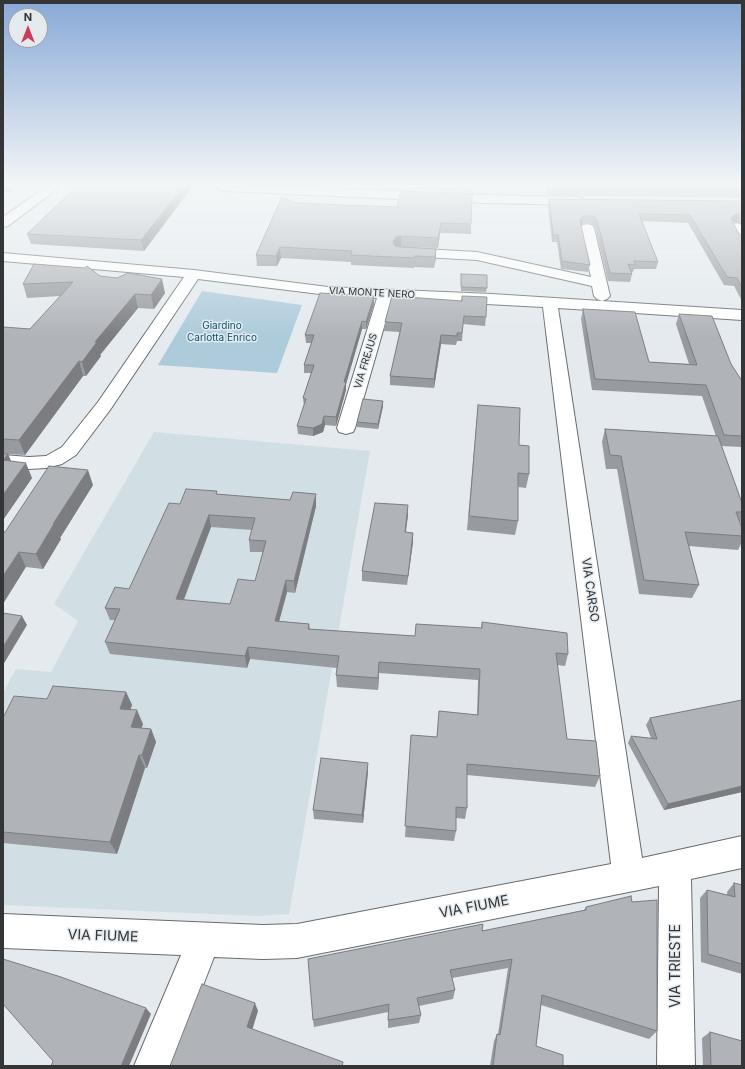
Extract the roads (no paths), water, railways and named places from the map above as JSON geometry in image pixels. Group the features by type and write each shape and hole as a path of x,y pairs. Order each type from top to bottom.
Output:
{"street":[{"path":"589,237 605,307"},
{"path":"401,252 476,256 600,283"},
{"name":"VIA MONTE NERO","path":"3,257 194,274 322,291 742,315"},
{"path":"3,461 38,464 55,460 69,451 104,406 194,274"},
{"name":"VIA FREJUS","path":"346,428 386,294"},
{"name":"VIA CARSO","path":"550,303 629,877"},
{"name":"VIA FIUME","path":"3,932 262,942 296,941 629,877 742,852"},
{"name":"VIA TRIESTE","path":"675,867 676,1066"},
{"path":"154,1066 204,940"}],"park label":[{"name":"Giardino Carlotta Enrico","path":"222,332"}]}
